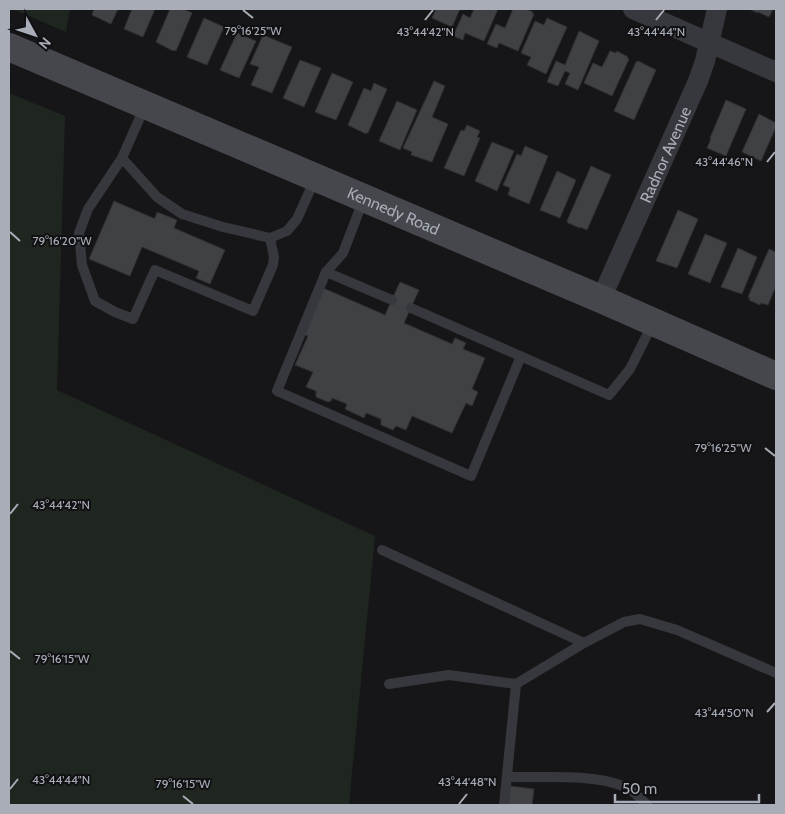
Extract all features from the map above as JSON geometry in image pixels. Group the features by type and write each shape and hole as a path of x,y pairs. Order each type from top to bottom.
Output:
{"main road":[{"name":"Kennedy Road","path":"9,47 601,298 776,376"}],"street":[{"path":"633,9 776,72"},
{"name":"Radnor Avenue","path":"601,298 698,81 705,62 717,9"}],"lane":[{"path":"145,105 122,158 88,208 79,233 82,265 95,301 133,319 154,270 253,311 273,265 274,256 270,238"},
{"path":"122,158 157,197 182,214 223,228 270,238 287,231 297,219 316,178"},
{"path":"364,198 342,253 326,272 277,391 471,476 521,356"},
{"path":"326,272 392,300"},
{"path":"411,308 609,395 630,369 653,322"},
{"path":"382,550 584,643"},
{"path":"389,684 452,675 516,684 584,643 624,622 634,620 645,620 677,630 776,673"},
{"path":"504,805 516,684"},
{"path":"507,777 591,778 622,786 647,805"}],"shaded area":[{"path":"13,9 70,9 66,32"},
{"path":"9,93 65,116 57,390 375,536 349,805 9,805"}],"building":[{"path":"94,9 118,9 111,24 92,15"},
{"path":"132,9 155,9 143,37 124,29"},
{"path":"170,9 183,9 192,13 176,51 156,42"},
{"path":"436,9 460,9 452,27 432,18"},
{"path":"474,9 498,9 484,41 465,33 463,40 453,36 463,14 470,18"},
{"path":"513,9 526,9 534,14 518,51 499,43 497,48 487,44 496,24 505,28"},
{"path":"749,9 773,9 769,17"},
{"path":"204,18 224,27 207,65 187,57"},
{"path":"547,18 567,27 546,74 527,65 531,57 521,53 535,21 544,25"},
{"path":"579,31 599,41 578,90 565,84 570,73 565,71 558,86 547,82 556,61 565,65"},
{"path":"237,33 256,41 239,78 220,70"},
{"path":"263,35 292,47 272,93 251,85 259,67 250,64"},
{"path":"610,51 616,53 617,51 629,59 612,96 584,83 593,63 602,67"},
{"path":"300,60 321,68 304,107 283,98"},
{"path":"638,61 656,70 634,120 614,111"},
{"path":"332,73 353,82 336,120 315,112"},
{"path":"434,81 445,86 432,117 448,124 432,162 411,155 412,152 403,148"},
{"path":"374,83 387,89 366,134 348,125 364,88 371,91"},
{"path":"726,100 746,109 726,156 707,148"},
{"path":"397,101 417,110 400,150 379,141"},
{"path":"759,114 776,123 761,161 742,152"},
{"path":"467,125 480,131 477,137 480,138 464,176 444,168 461,130 464,131"},
{"path":"492,142 514,151 497,191 475,181"},
{"path":"525,146 548,156 529,204 508,195 510,188 503,185 517,154 521,156"},
{"path":"591,166 611,175 587,230 567,221"},
{"path":"557,171 576,180 560,218 540,210"},
{"path":"114,201 153,218 155,218 157,212 177,220 174,228 225,250 210,284 196,278 199,271 142,247 130,276 89,259"},
{"path":"678,210 698,219 677,268 656,261"},
{"path":"705,234 727,243 710,283 688,274"},
{"path":"738,248 757,257 742,294 721,287"},
{"path":"769,249 776,252 776,286 768,305 761,303 760,305 749,300 750,298 748,297"},
{"path":"400,282 419,290 404,323 452,344 455,338 466,343 463,349 485,358 472,389 478,392 472,406 466,403 452,433 412,416 406,430 396,426 393,430 381,425 381,419 366,413 364,418 345,409 347,404 332,398 328,402 316,397 316,391 306,387 313,372 295,365 308,336 303,334 323,288 385,315"},
{"path":"510,786 534,789 532,805 508,805"}]}
